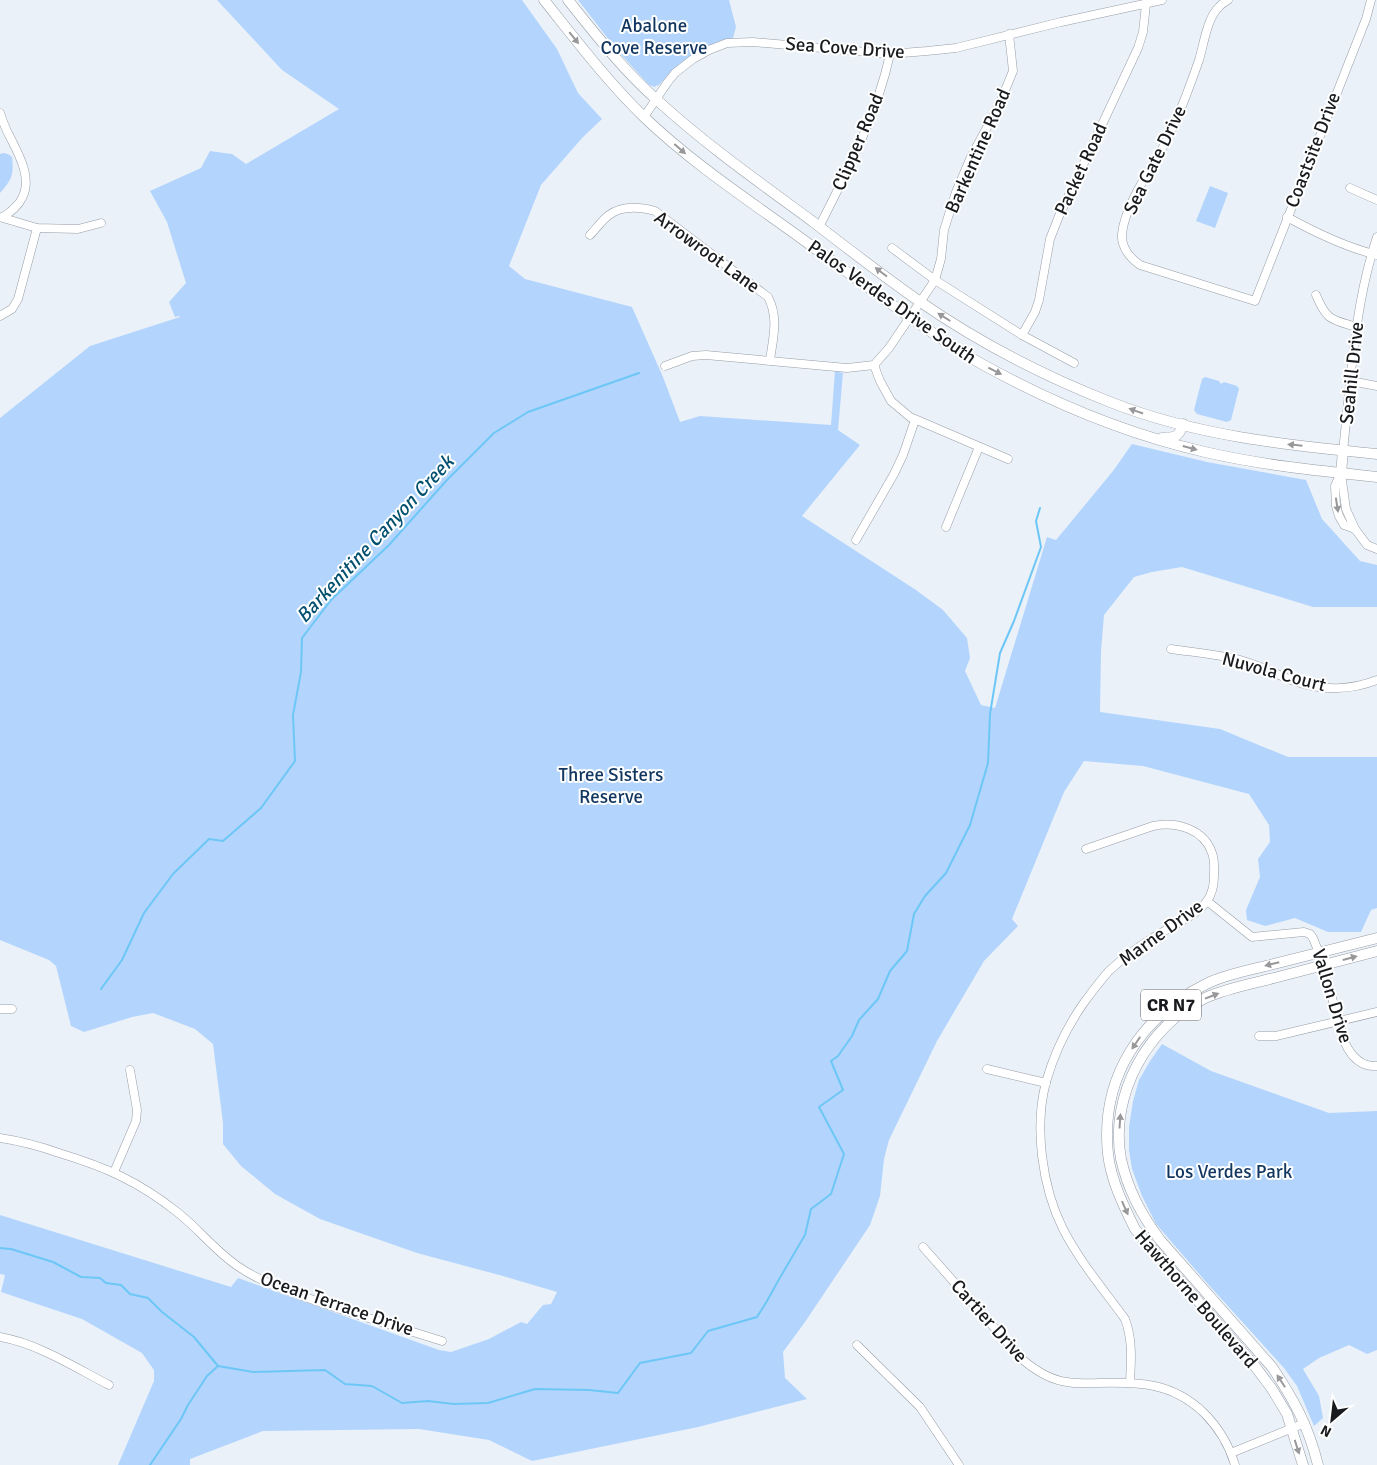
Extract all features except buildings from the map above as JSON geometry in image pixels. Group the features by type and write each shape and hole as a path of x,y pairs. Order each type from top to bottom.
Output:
{"main road":[{"name":"Palos Verdes Drive South","path":"544,0 604,75 644,117 686,154 909,317 978,362 1053,400 1127,429 1170,443 1207,453 1256,462 1377,477"},
{"name":"Palos Verdes Drive South","path":"568,0 617,61 656,99 702,138 920,301 969,332 1059,380 1110,402 1154,417 1226,436 1377,454"},
{"path":"1127,429 1163,438 1173,438 1180,432 1183,424"},
{"path":"1341,473 1343,451"},
{"name":"Hawthorne Boulevard","path":"1303,1465 1287,1414 1272,1389 1254,1365 1135,1229 1125,1210 1116,1186 1108,1155 1107,1129 1111,1098 1119,1071 1135,1043 1155,1018 1179,999 1210,982 1377,938"},
{"name":"Hawthorne Boulevard","path":"1318,1465 1305,1423 1272,1367 1160,1240 1144,1218 1135,1201 1121,1159 1119,1135 1121,1112 1134,1071 1145,1052 1158,1034 1182,1012 1206,998 1236,987 1377,951"},
{"path":"1108,1144 1113,1150 1121,1183 1125,1186 1130,1186"}],"street":[{"name":"Sea Cove Drive","path":"644,117 675,73 709,50 727,43 753,42 890,54 956,48 1009,34 1162,0"},
{"name":"Sea Gate Drive","path":"1228,0 1219,6 1210,20 1190,86 1168,137 1132,204 1122,235 1124,246 1129,255 1140,264 1255,301"},
{"name":"Coastsite Drive","path":"1255,301 1366,19 1371,0"},
{"name":"Packet Road","path":"1022,335 1035,312 1039,300 1050,239 1059,216 1138,48 1143,32 1146,4"},
{"name":"Barkentine Road","path":"874,365 889,348 935,280 944,230 956,192 970,159 999,105 1013,71 1009,34"},
{"name":"Clipper Road","path":"819,227 848,170 875,106 885,78 890,54"},
{"path":"0,113 18,152 26,181 26,189 18,206 1,217"},
{"path":"1350,188 1377,200"},
{"name":"Arrowroot Lane","path":"590,235 609,215 622,209 641,207 655,211 768,297 773,306 775,322 770,360"},
{"path":"1,217 37,228 78,229 100,223"},
{"path":"1287,217 1316,233 1374,255"},
{"path":"0,316 12,309 18,299 37,228"},
{"name":"Seahill Drive","path":"1343,451 1356,327 1377,237"},
{"path":"892,248 935,280 1022,335 1074,364"},
{"path":"1316,296 1326,315 1356,327"},
{"path":"665,366 692,356 706,355 847,368 874,365 880,381 891,400 910,417 1008,459"},
{"path":"1351,381 1377,386"},
{"path":"856,540 894,474 916,420"},
{"path":"946,527 979,447"},
{"path":"1341,473 1335,486 1336,506 1339,516 1344,524 1355,529 1367,544 1377,549"},
{"name":"Nuvola Court","path":"1171,650 1235,659 1313,686 1345,688 1360,686 1377,680"},
{"name":"Marne Drive","path":"1086,849 1163,824 1174,824 1188,828 1206,843 1212,853 1214,865 1214,880 1208,901 1197,912 1128,955 1108,972 1089,996 1065,1033 1046,1083 1042,1109 1042,1158 1054,1210 1076,1252 1126,1320 1131,1341 1130,1382"},
{"name":"Vallon Drive","path":"1208,901 1252,937 1304,932 1310,934 1314,938 1324,965 1349,1052 1355,1059 1372,1066 1377,1066"},
{"path":"0,1009 12,1009"},
{"path":"1259,1036 1276,1036 1377,1012"},
{"path":"987,1069 1046,1083"},
{"path":"114,1172 136,1121 137,1110 130,1070"},
{"name":"Ocean Terrace Drive","path":"0,1138 18,1140 86,1161 114,1172 154,1194 239,1267 271,1285 442,1341"},
{"name":"Cartier Drive","path":"923,1248 1022,1360 1033,1368 1047,1376 1066,1382 1130,1382 1148,1384 1167,1389 1182,1396 1196,1405 1208,1417 1232,1453 1235,1465"},
{"path":"0,1336 40,1349 109,1385"},
{"path":"857,1345 920,1407 959,1465"},
{"path":"1232,1453 1305,1423"}],"green space":[{"name":"Three Sisters Reserve","path":"217,0 522,0 557,49 578,93 602,119 583,137 541,185 509,266 525,279 632,307 663,377 680,422 700,416 831,425 835,371 843,373 838,430 860,445 802,516 916,590 943,610 967,638 970,658 965,671 981,705 995,708 1047,537 1056,540 1113,471 1132,444 1207,462 1306,480 1322,519 1360,561 1377,565 1377,607 1313,607 1182,567 1134,577 1104,615 1101,651 1100,712 1220,729 1288,757 1377,757 1377,908 1371,910 1361,932 1328,932 1295,918 1265,926 1247,920 1246,910 1260,877 1258,859 1270,842 1269,825 1249,794 1143,766 1084,761 1064,792 1012,919 1018,926 984,961 937,1041 889,1140 884,1159 880,1196 870,1225 783,1352 785,1378 807,1399 698,1427 532,1461 489,1440 419,1429 263,1431 190,1459 190,1465 118,1465 154,1381 154,1370 142,1353 82,1319 1,1292 5,1275 0,1274 0,1215 231,1287 238,1278 439,1350 451,1352 489,1339 521,1322 527,1324 543,1305 551,1304 557,1292 417,1253 320,1219 275,1194 241,1166 223,1144 223,1123 213,1044 195,1029 153,1013 132,1017 84,1032 71,1026 56,966 49,960 0,940 0,418 90,346 180,317 175,317 169,302 186,283 167,222 150,191 201,168 210,151 232,154 246,164 339,109 282,70"},
{"name":"Abalone Cove Reserve","path":"578,0 729,0 736,27 733,38 710,45 691,56 655,87 649,85 616,49"},
{"path":"3,153 12,157 13,168 10,180 0,193 0,154"},
{"path":"1210,186 1228,193 1215,228 1196,221"},
{"path":"1205,377 1219,381 1221,384 1224,382 1237,386 1239,389 1231,420 1227,422 1197,414 1194,410 1202,379"},
{"name":"Los Verdes Park","path":"1162,1044 1211,1071 1329,1113 1377,1111 1377,1350 1367,1354 1349,1345 1319,1358 1303,1369 1319,1396 1323,1418 1314,1426 1297,1386 1284,1368 1156,1224 1142,1196 1132,1169 1129,1150 1129,1127 1139,1080"}],"waterway":[{"name":"Barkenitine Canyon Creek","path":"101,989 122,960 144,913 173,874 209,839 223,841 261,808 295,761 293,715 301,672 302,638 331,600 389,545 446,481 494,433 528,412 639,373"},
{"path":"150,1465 207,1376 218,1366 253,1372 325,1370 345,1384 372,1386 402,1403 428,1401 454,1404 488,1403 535,1389 589,1390 618,1393 640,1363 691,1353 708,1331 757,1317 805,1235 811,1209 831,1194 844,1154 819,1107 843,1090 831,1061 838,1056 852,1036 859,1020 878,999 890,971 907,951 914,914 925,896 946,873 970,825 988,763 990,714 1000,653 1014,621 1041,547 1036,521 1040,508"},
{"path":"0,1248 11,1249 53,1262 81,1277 100,1278 106,1283 121,1285 130,1294 148,1298 162,1312 194,1337 218,1366"}]}
